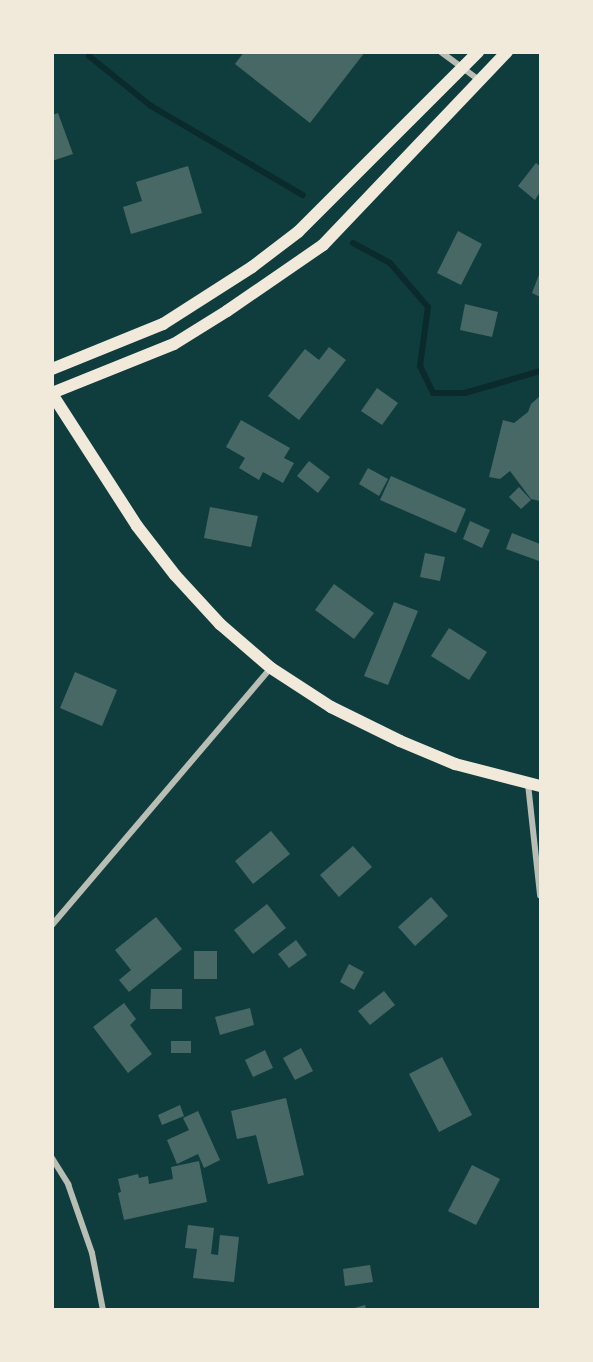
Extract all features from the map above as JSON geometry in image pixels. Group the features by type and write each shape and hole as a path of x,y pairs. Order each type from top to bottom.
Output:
{"main road":[{"path":"52,369 164,324 252,267 298,232 478,52"},
{"path":"507,52 481,82 323,245 227,311 174,344 52,393 137,526 175,575 220,624 271,668 332,707 400,741 455,764 540,786"}],"street":[{"path":"441,52 481,82"},
{"path":"52,925 271,668"},
{"path":"528,784 540,895"},
{"path":"52,1158 68,1184 92,1253 103,1310"}],"building":[{"path":"244,52 365,52 310,123 235,64"},
{"path":"58,113 73,154 52,161 52,115"},
{"path":"536,163 540,166 540,192 535,200 518,186"},
{"path":"188,166 202,213 131,234 123,207 142,201 136,182"},
{"path":"458,231 482,244 461,285 437,273"},
{"path":"540,272 540,297 532,293"},
{"path":"465,304 498,312 492,337 460,330"},
{"path":"329,347 346,360 299,420 268,396 305,349 319,360"},
{"path":"377,388 398,403 382,425 361,411"},
{"path":"540,396 540,501 531,499 510,471 500,479 489,477 503,420 514,423 528,412 531,404"},
{"path":"241,420 290,448 284,458 294,463 283,483 263,472 259,480 239,468 245,458 226,447"},
{"path":"309,461 330,477 318,493 297,476"},
{"path":"368,468 388,479 379,496 359,484"},
{"path":"391,476 466,509 456,533 380,500"},
{"path":"519,487 531,500 521,509 509,497"},
{"path":"210,507 258,516 251,547 204,538"},
{"path":"470,521 490,530 482,548 463,539"},
{"path":"512,533 540,544 539,561 506,549"},
{"path":"425,553 445,557 440,581 420,577"},
{"path":"334,584 374,613 354,639 315,610"},
{"path":"394,602 418,611 388,685 364,676"},
{"path":"449,628 487,652 469,680 431,656"},
{"path":"75,672 117,690 102,726 60,708"},
{"path":"271,831 290,854 253,884 235,861"},
{"path":"353,846 372,867 339,897 320,875"},
{"path":"431,897 448,916 415,946 398,927"},
{"path":"267,904 286,928 253,954 234,930"},
{"path":"156,917 182,949 129,992 119,980 131,970 115,950"},
{"path":"296,940 307,955 289,968 278,954"},
{"path":"194,951 217,951 217,979 194,979"},
{"path":"349,964 364,972 354,990 340,982"},
{"path":"151,989 182,989 182,1009 150,1009"},
{"path":"384,991 395,1005 370,1025 358,1011"},
{"path":"124,1003 136,1019 130,1025 152,1054 128,1073 93,1027"},
{"path":"250,1008 254,1025 220,1035 215,1017"},
{"path":"171,1041 191,1041 191,1053 171,1053"},
{"path":"301,1048 313,1071 295,1080 283,1058"},
{"path":"265,1050 273,1068 253,1077 245,1060"},
{"path":"442,1057 472,1115 439,1132 409,1074"},
{"path":"286,1098 304,1175 268,1184 256,1135 237,1139 231,1111"},
{"path":"180,1105 184,1116 162,1125 158,1115"},
{"path":"198,1111 220,1160 204,1168 198,1154 177,1164 167,1140 189,1130 183,1118"},
{"path":"199,1161 207,1202 124,1220 118,1193 121,1192 118,1179 138,1174 139,1178 148,1176 149,1184 173,1179 171,1167"},
{"path":"472,1165 500,1179 476,1225 448,1211"},
{"path":"188,1225 214,1228 211,1254 218,1255 220,1235 239,1237 234,1282 193,1278 197,1249 185,1248"},
{"path":"370,1265 373,1282 345,1286 343,1269"},
{"path":"365,1305 366,1310 351,1310 351,1309"}],"waterway":[{"path":"89,56 151,106 303,195"},
{"path":"353,243 390,263 428,307 420,366 433,393 465,393 540,371"}]}
